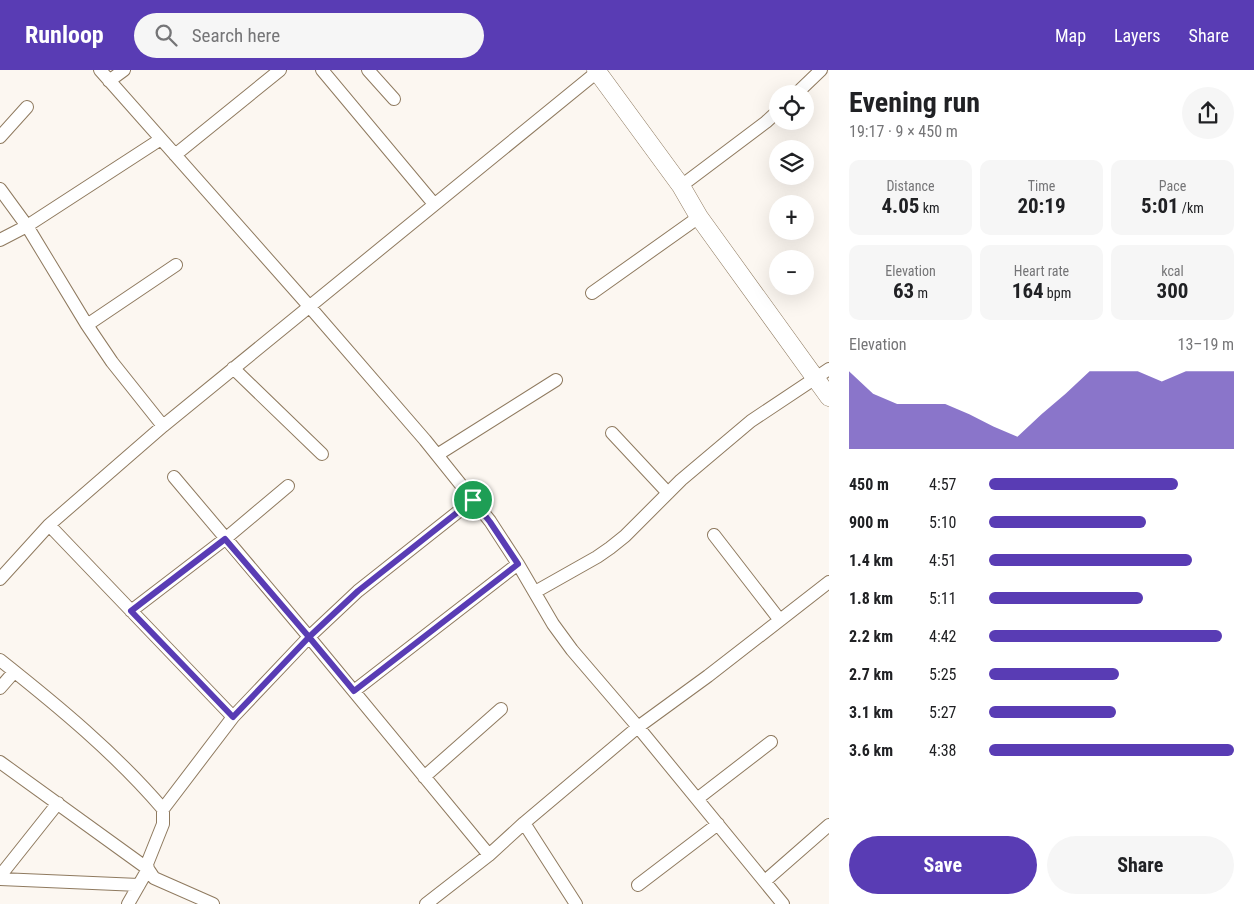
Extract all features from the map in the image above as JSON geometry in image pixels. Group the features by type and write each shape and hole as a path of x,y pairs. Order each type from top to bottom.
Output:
{"street":[{"path":"100,70 309,306 437,455 490,522 518,564 553,624 572,650 638,726 782,904"},
{"path":"109,81 124,70"},
{"path":"175,155 280,70"},
{"path":"322,70 434,204"},
{"path":"368,70 394,99"},
{"path":"805,85 821,70"},
{"path":"0,580 49,526 163,426 597,71 681,186 699,217 822,374 829,397"},
{"path":"0,137 27,107"},
{"path":"681,186 769,119"},
{"path":"0,240 27,226 161,139"},
{"path":"0,189 27,226 87,326 112,362 163,426"},
{"path":"592,293 699,217"},
{"path":"87,326 176,265"},
{"path":"233,368 322,454"},
{"path":"535,592 598,557 610,548 668,493 751,420 822,374"},
{"path":"437,455 556,380"},
{"path":"612,433 668,493"},
{"path":"174,477 489,854"},
{"path":"131,611 225,539 288,486"},
{"path":"128,904 148,868 147,864 163,824 163,809 233,717 309,637 358,591 473,500"},
{"path":"49,526 233,717"},
{"path":"714,535 779,619"},
{"path":"354,691 518,564"},
{"path":"426,904 489,854 638,726 708,676 829,582"},
{"path":"0,660 68,714 138,779 163,809"},
{"path":"0,688 14,672"},
{"path":"424,777 501,709"},
{"path":"697,799 771,742"},
{"path":"0,762 148,868 154,878 213,904"},
{"path":"0,878 58,803"},
{"path":"524,823 576,904"},
{"path":"638,884 718,824"},
{"path":"765,881 829,825"},
{"path":"0,878 139,885"}],"route":[{"path":"473,500 358,591 309,637 225,539 131,611 233,717 309,637 354,691 518,564 473,500"}]}
